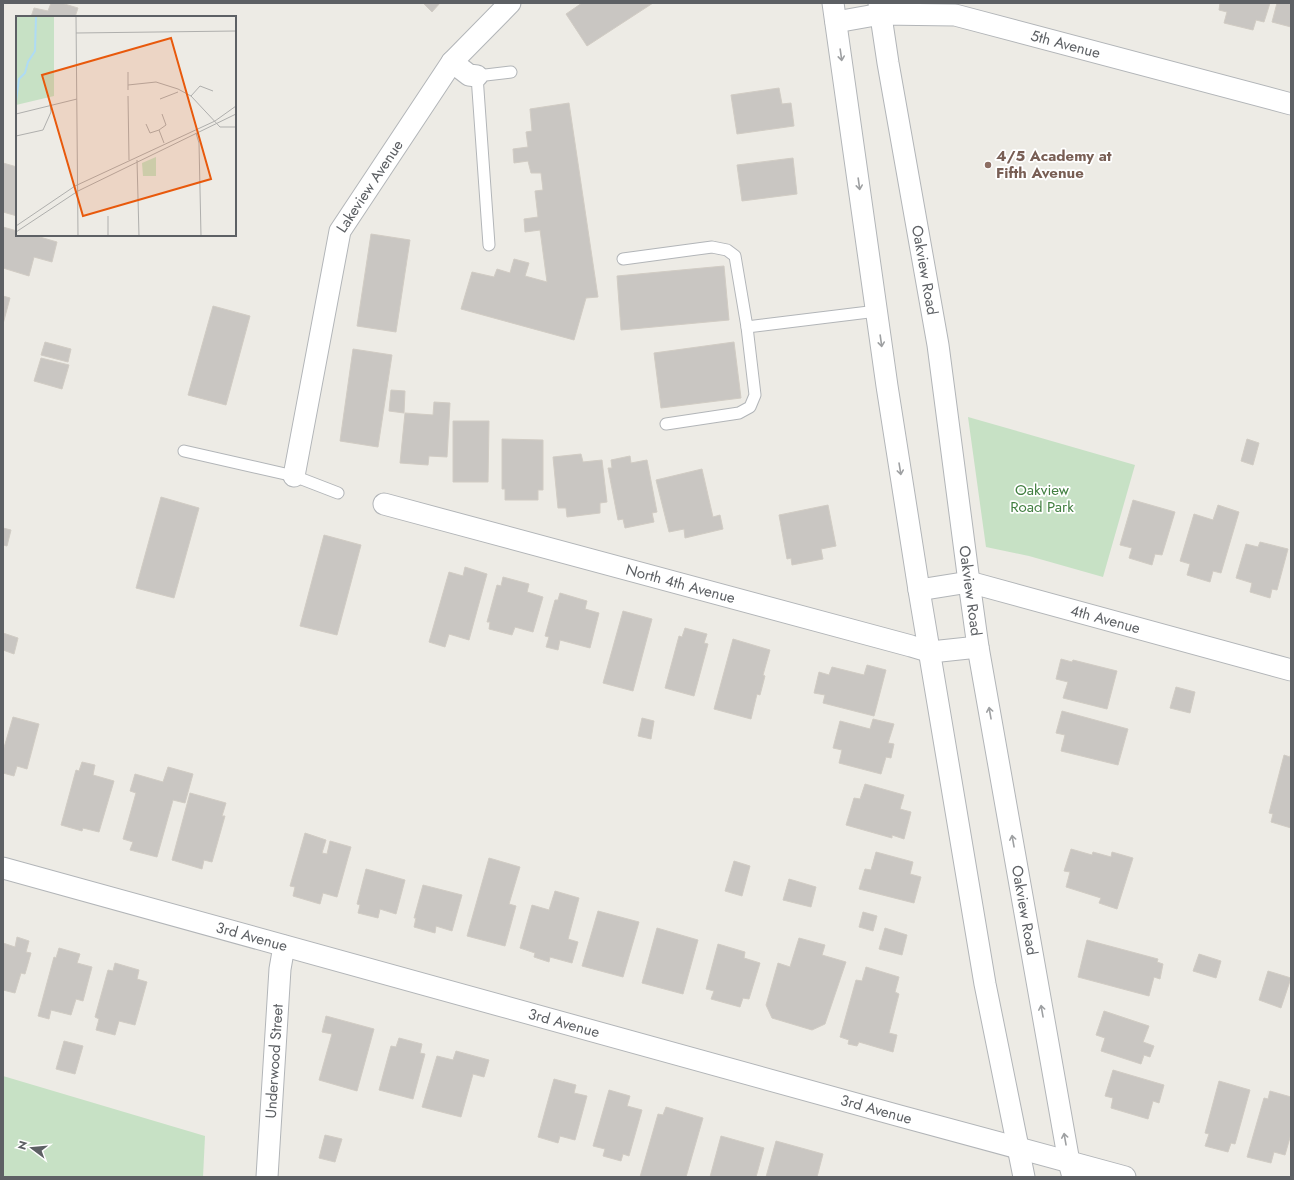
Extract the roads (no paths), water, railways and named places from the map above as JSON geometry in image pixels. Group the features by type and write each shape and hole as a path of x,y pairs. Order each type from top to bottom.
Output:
{"street":[{"name":"Lakeview Avenue","path":"294,476 340,230 452,62 510,3"},
{"name":"5th Avenue","path":"835,12 880,8 955,15 1291,104"},
{"name":"Oakview Road","path":"880,8 888,63 938,345 978,647 1071,1169"},
{"path":"835,12 887,386 920,590 985,984 1024,1177"},
{"path":"452,62 468,75 477,76"},
{"name":"North 4th Avenue","path":"384,504 931,652 978,647"},
{"name":"4th Avenue","path":"920,590 969,582 1291,670"},
{"name":"3rd Avenue","path":"3,868 1018,1148 1071,1169 1125,1177"},
{"name":"Underwood Street","path":"267,1177 280,969 284,946"}],"lane":[{"path":"489,245 477,76 511,72"},
{"path":"623,259 712,247 727,250 735,256 747,327 755,395 750,407 739,413 666,424"},
{"path":"747,327 877,311"},
{"path":"184,451 294,476 338,493"}],"place":[{"name":"4/5 Academy at Fifth Avenue","path":"988,165"}],"park label":[{"name":"Oakview Road Park","path":"1042,498"}]}
